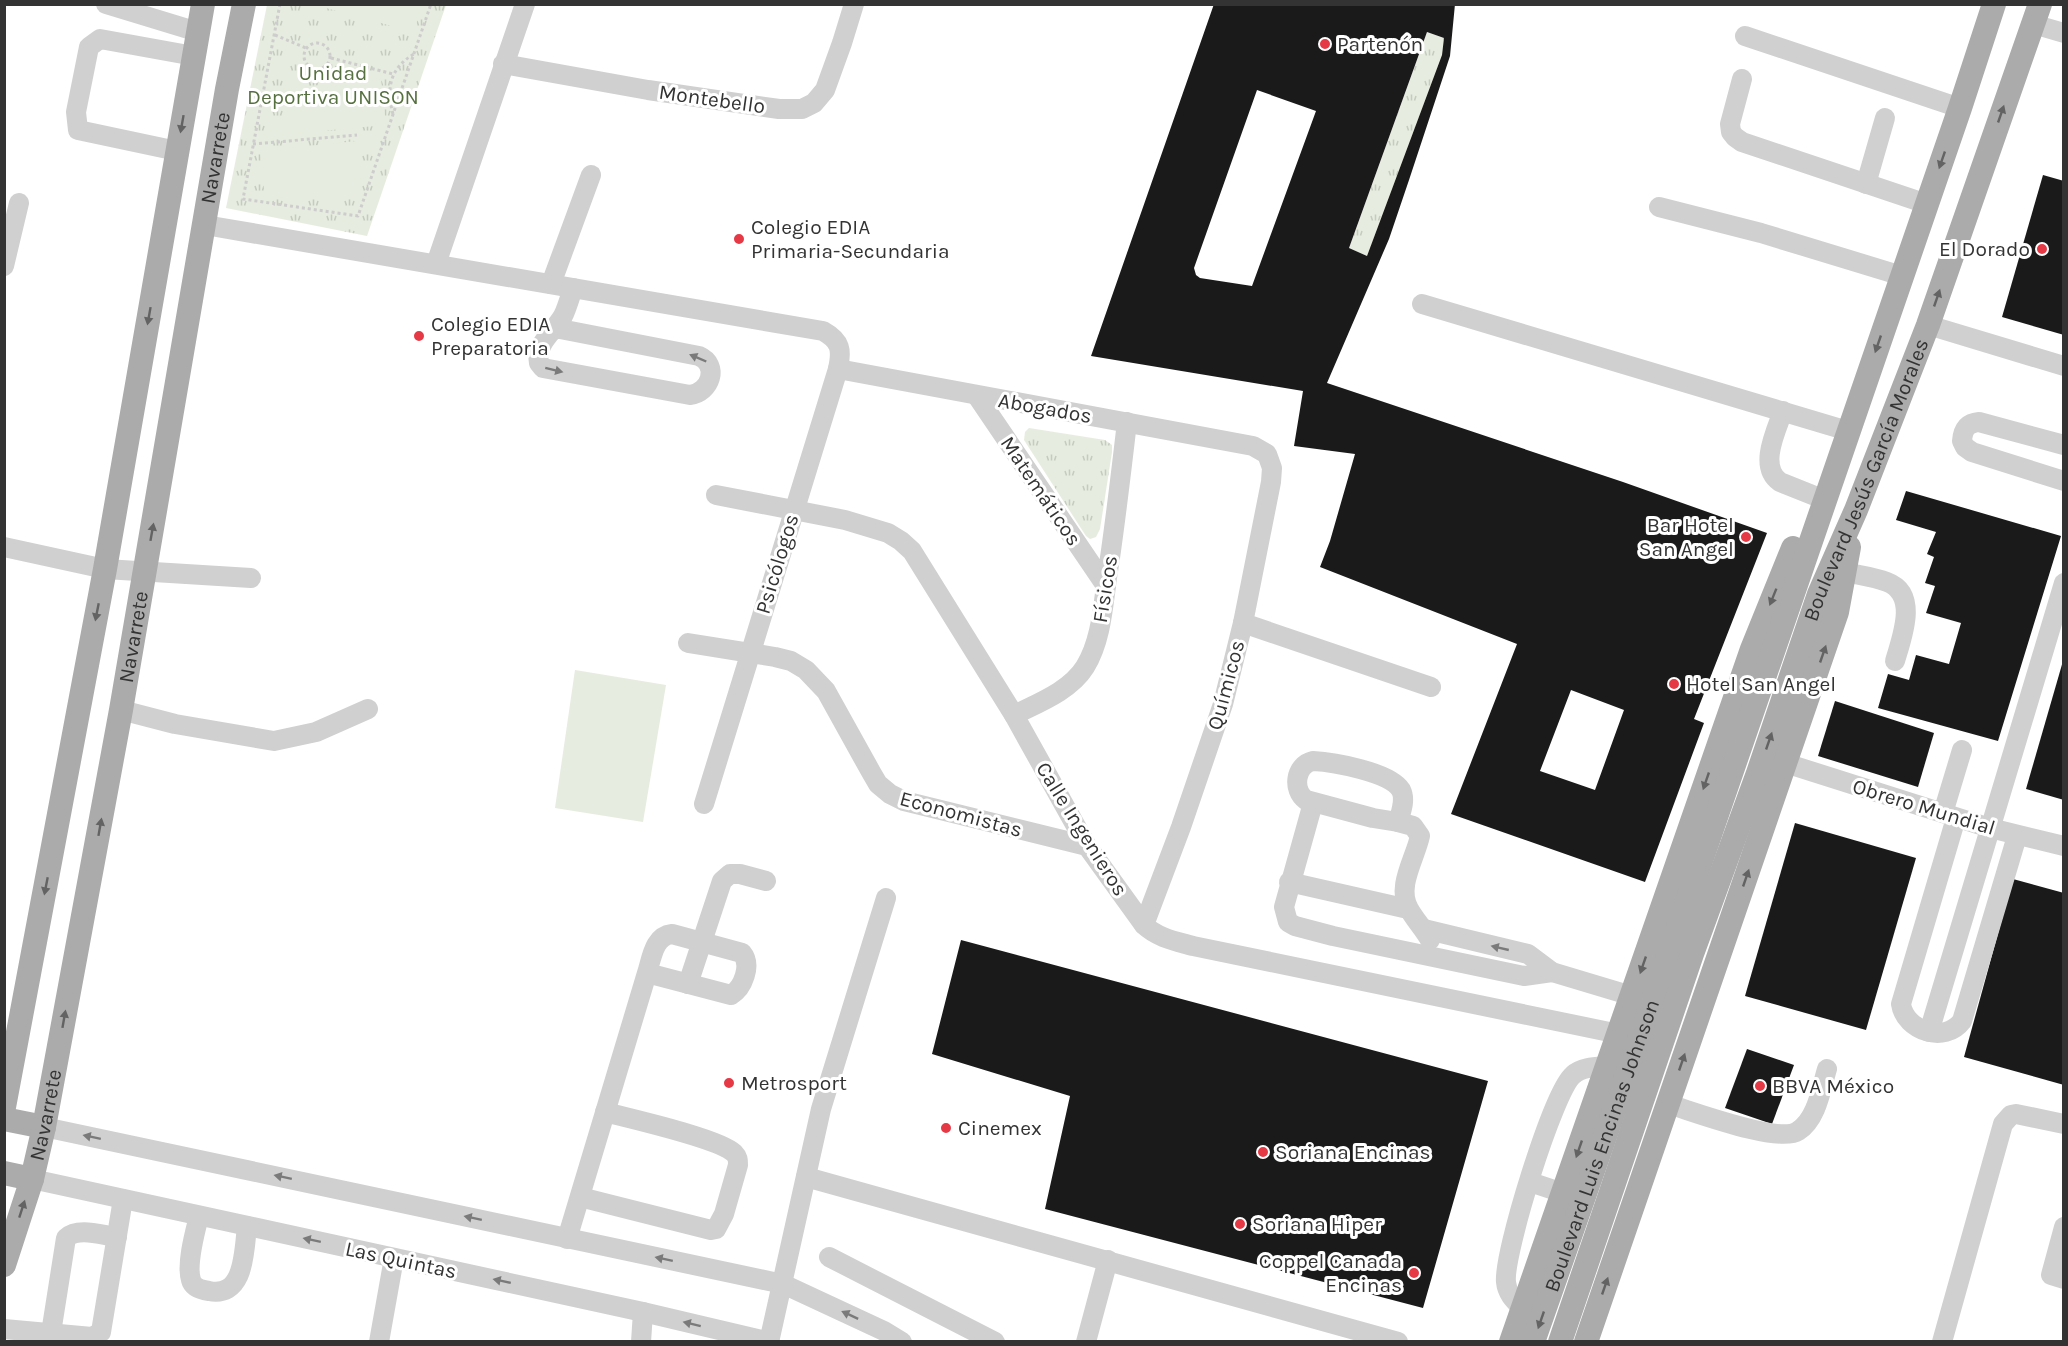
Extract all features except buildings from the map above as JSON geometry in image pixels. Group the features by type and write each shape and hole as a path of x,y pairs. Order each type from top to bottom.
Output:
{"main road":[{"name":"Navarrete","path":"4,1107 105,569 203,4"},
{"name":"Navarrete","path":"4,1265 32,1179 44,1127 121,710 227,89 244,4"},
{"name":"Boulevard Jesús García Morales","path":"1682,951 1821,498 1845,440 1994,4"},
{"name":"Boulevard Jesús García Morales","path":"1682,951 1758,773 1819,594 1837,570 1856,510 1928,325 2036,14"},
{"path":"189,84 227,89"},
{"path":"1511,1341 1752,649 1797,537 1821,498"},
{"path":"1586,1341 1838,612 1837,570"},
{"name":"Boulevard Luis Encinas Johnson","path":"1533,1341 1682,951"},
{"name":"Boulevard Luis Encinas Johnson","path":"1560,1341 1682,951"},
{"path":"4,1119 44,1127"},
{"path":"4,1173 32,1179"}],"street":[{"path":"106,4 198,32"},
{"path":"436,264 525,4"},
{"name":"Montebello","path":"503,64 778,109 802,109 814,103 825,90 843,43 854,4"},
{"path":"2036,14 2064,33"},
{"path":"1745,36 1960,108"},
{"path":"177,151 78,130 76,112 89,47 100,39 194,56"},
{"path":"1742,79 1730,124 1731,132 1735,137 1765,150 1927,204"},
{"path":"1866,184 1885,118"},
{"path":"551,284 591,175"},
{"path":"4,266 19,202"},
{"path":"1659,207 1761,233 1902,276"},
{"path":"205,225 573,288 564,315 542,345 538,359 543,368 690,395 703,391 711,377 709,363 699,356 555,328"},
{"name":"Psicólogos","path":"573,288 824,331 831,335 842,354 704,804"},
{"path":"1422,304 1783,411 1845,440"},
{"path":"1928,325 2064,366"},
{"name":"Abogados","path":"838,369 1253,446"},
{"name":"Matemáticos","path":"977,396 1106,586"},
{"path":"1783,411 1770,452 1771,473 1780,482 1821,498"},
{"path":"2064,445 1979,422 1971,423 1966,428 1962,441 1965,447 1972,452 2064,481"},
{"name":"Físicos","path":"1014,715 1051,696 1072,681 1085,667 1093,650 1106,586 1127,423"},
{"name":"Químicos","path":"1144,925 1206,758 1243,623 1272,468 1267,454 1253,446"},
{"name":"Calle Ingenieros","path":"716,495 794,509 874,528 901,541 912,551 1014,715 1088,846 1144,925 1152,932 1166,939 1193,946 1619,1034"},
{"path":"4,547 105,569 251,578"},
{"path":"1837,570 1887,582 1900,591 1904,597 1905,629 1895,661"},
{"path":"1929,1032 2064,583"},
{"path":"1243,623 1431,687"},
{"name":"Economistas","path":"688,643 791,661 817,679 850,731 878,784 890,794 904,801 934,809 1088,846"},
{"path":"121,710 186,726 274,741 316,732 368,709"},
{"path":"1962,750 1950,815 1901,1004 1907,1020 1914,1026 1939,1033 1958,1027 1962,1021 2018,836"},
{"path":"1398,822 1404,801 1402,791 1396,784 1380,775 1318,761 1305,763 1301,768 1297,788 1302,797 1313,803 1413,826 1419,836 1405,899 1408,909 1430,940 1434,957"},
{"name":"Obrero Mundial","path":"1785,763 1990,828 2064,846"},
{"path":"1313,803 1289,882 1284,907 1288,922 1295,926 1524,976 1552,972"},
{"path":"688,984 722,881 730,874 740,874 766,881"},
{"path":"1289,882 1408,909"},
{"path":"770,1341 821,1109 886,898"},
{"path":"1424,929 1528,954 1552,972 1632,996"},
{"path":"567,1239 646,973 657,941 664,935 672,934 742,953 746,958 741,986 731,995 646,973"},
{"path":"1523,1309 1509,1294 1506,1283 1507,1264 1530,1182 1555,1107 1567,1082 1579,1071 1608,1066"},
{"path":"1668,1104 1754,1129 1779,1135 1791,1135 1809,1120 1827,1069"},
{"path":"580,1197 711,1230 716,1229 724,1214 738,1166 735,1154 712,1142 605,1112"},
{"path":"1942,1341 2003,1124 2011,1115 2016,1114 2064,1124"},
{"path":"44,1127 783,1284 902,1341"},
{"path":"806,1177 1398,1341"},
{"name":"Las Quintas","path":"32,1179 643,1312 735,1338 770,1341"},
{"path":"1530,1182 1563,1193"},
{"path":"4,1329 93,1337 101,1332 123,1199"},
{"path":"199,1216 190,1265 191,1281 198,1288 213,1292 231,1288 236,1282 243,1256 247,1226"},
{"path":"2064,1227 2051,1275 2064,1279"},
{"path":"51,1333 66,1238 71,1233 81,1232 117,1237"},
{"path":"829,1257 995,1341"},
{"path":"379,1341 394,1258"},
{"path":"1086,1341 1108,1260"},
{"path":"641,1341 643,1312"}],"path":[{"path":"280,4 243,199 358,216 431,4"},
{"path":"274,35 306,48"},
{"path":"314,43 322,44 328,49 330,57 323,68 314,69 307,64 304,56 306,48 314,43"},
{"path":"393,116 389,98 393,74 405,59 414,54"},
{"path":"330,57 393,74"},
{"path":"253,144 357,135"}],"green space":[{"name":"Unidad Deportiva UNISON","path":"267,5 446,5 367,236 226,208"},
{"path":"315,5 422,5 414,32"},
{"path":"1427,32 1444,38 1442,55 1367,256 1349,248"},
{"path":"381,79 386,125 288,134 283,89"},
{"path":"357,141 362,189 265,199 260,151"},
{"path":"1029,428 1105,440 1112,445 1100,529 1096,537 1090,539 1086,536 1024,440 1025,432"},
{"path":"575,670 666,685 643,822 555,808"}],"place":[{"name":"Partenón","path":"1325,44"},
{"name":"Colegio EDIA Primaria-Secundaria","path":"739,239"},
{"name":"El Dorado","path":"2042,249"},
{"name":"Colegio EDIA Preparatoria","path":"419,336"},
{"name":"Bar Hotel San Angel","path":"1746,537"},
{"name":"Hotel San Angel","path":"1674,684"},
{"name":"Metrosport","path":"729,1083"},
{"name":"BBVA México","path":"1760,1086"},
{"name":"Cinemex","path":"946,1128"},
{"name":"Soriana Encinas","path":"1263,1152"},
{"name":"Soriana Hiper","path":"1240,1224"},
{"name":"Coppel Canada Encinas","path":"1414,1273"}]}
